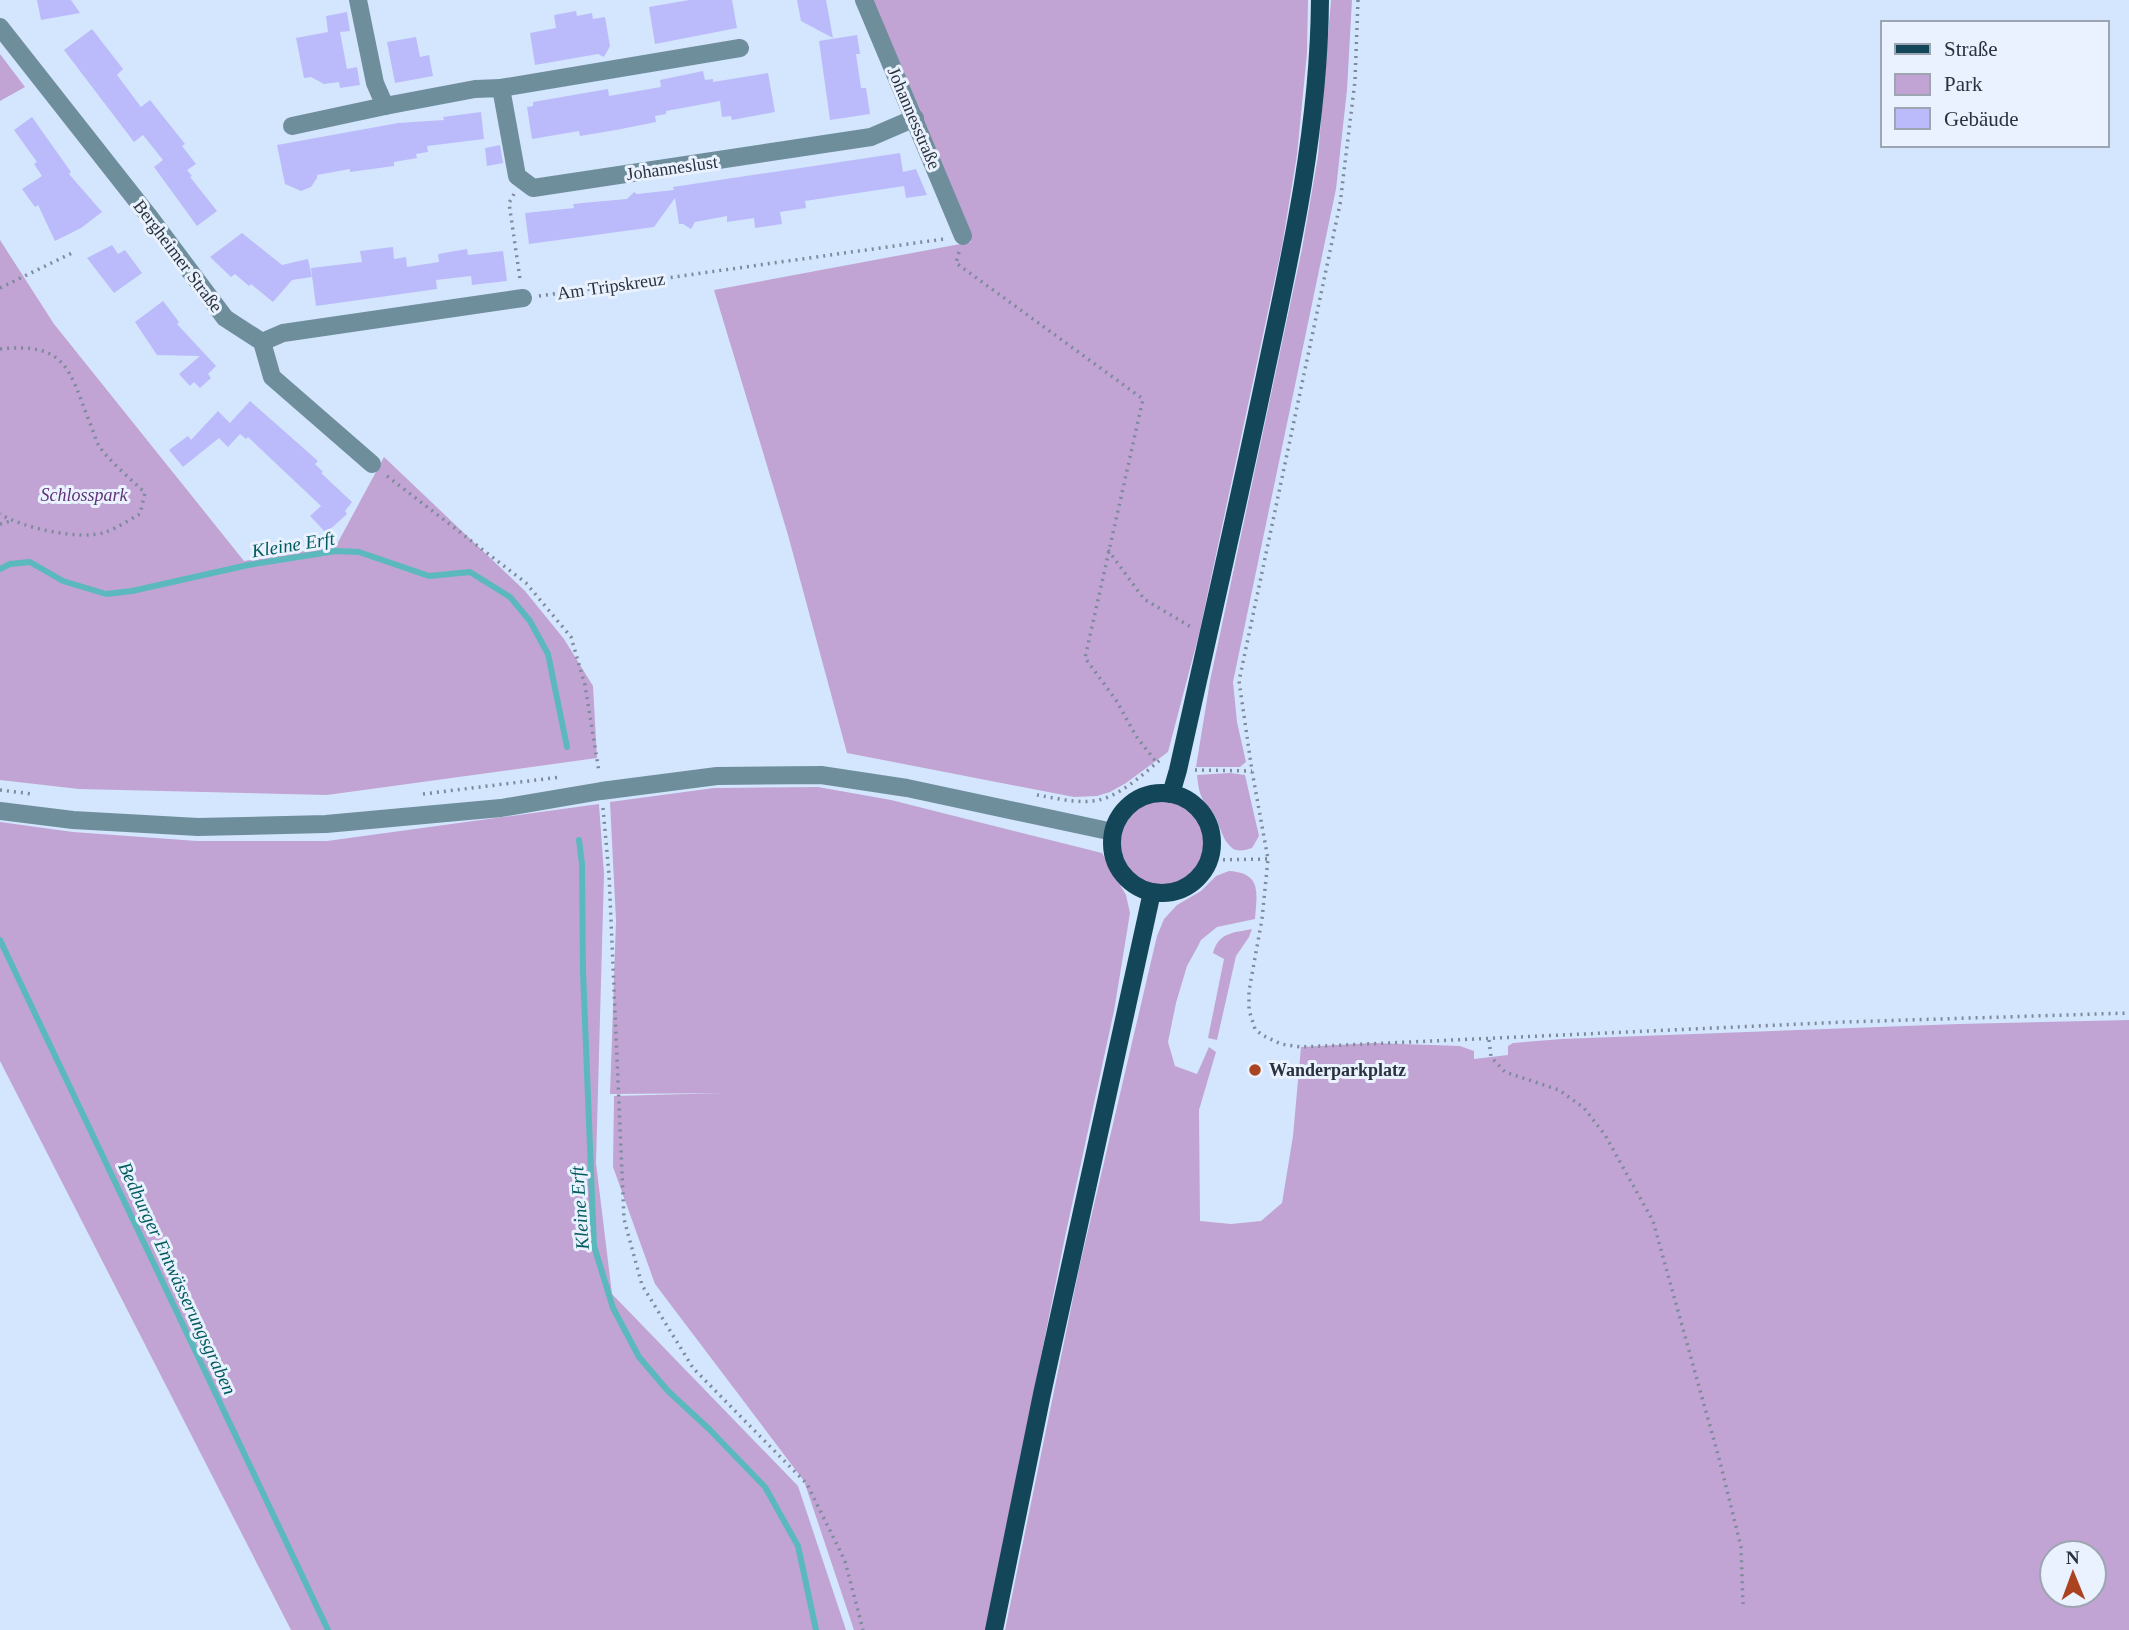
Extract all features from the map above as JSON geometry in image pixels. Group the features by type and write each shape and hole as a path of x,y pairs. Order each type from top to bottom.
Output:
{"main road":[{"path":"1171,794 1293,244 1309,146 1318,65 1320,0"},
{"path":"1153,794 1171,794 1187,800 1201,811 1210,829 1212,846 1209,860 1199,877 1184,888 1165,893 1152,892 1131,883 1117,866 1112,845 1113,832 1117,820 1137,800 1153,794"},
{"path":"994,1630 1042,1394 1152,892"}],"street":[{"path":"358,0 375,83 385,106"},
{"name":"Johannesstraße","path":"864,0 963,236"},
{"name":"Bergheimer Straße","path":"0,27 225,318 262,342"},
{"path":"292,126 475,89 501,89 740,48"},
{"path":"501,89 517,176 522,180"},
{"name":"Johanneslust","path":"522,180 533,188 809,148 871,137 915,118"},
{"path":"372,464 272,377 262,342 284,333 523,298"},
{"path":"0,811 73,820 198,827 326,824 501,808 601,791 717,776 821,775 908,788 1113,832"}],"path":[{"path":"1358,0 1355,81 1340,204 1239,681 1252,771 1269,859 1249,991 1251,1020 1255,1029 1281,1045 1301,1048 1845,1022 2129,1013"},
{"path":"522,180 509,203 523,298"},
{"path":"963,236 956,263 1143,399 1085,658 1157,763"},
{"name":"Am Tripskreuz","path":"523,298 963,236"},
{"path":"0,288 72,253"},
{"path":"0,349 25,346 42,350 60,360 73,378 99,446 145,493 139,514 104,533 72,536 11,521 0,514"},
{"path":"372,464 526,583 571,638 585,685 600,772 609,874 624,1219 642,1285 694,1368 807,1484 845,1561 863,1630"},
{"path":"0,524 11,521"},
{"path":"1108,550 1144,599 1192,626 1188,639"},
{"path":"1163,747 1160,760 1178,770 1252,771"},
{"path":"587,774 600,772"},
{"path":"419,795 561,777"},
{"path":"0,790 38,795"},
{"path":"1209,860 1269,859"},
{"path":"1489,1040 1491,1057 1505,1072 1559,1090 1584,1108 1605,1135 1653,1221 1741,1547 1743,1604"}],"green space":[{"path":"871,0 1308,0 1307,53 1297,155 1282,246 1199,634 1168,752 1126,783 1097,796 1074,797 847,753 788,535 714,290 971,242"},
{"path":"1331,0 1352,0 1347,90 1336,189 1233,682 1237,722 1246,762 1240,767 1196,767 1210,681 1302,249 1318,156"},
{"path":"0,54 25,87 0,101"},
{"name":"Schlosspark","path":"0,240 54,324 244,561 336,546 384,457 525,591 564,639 593,686 597,758 327,795 79,789 0,780"},
{"path":"1197,775 1245,775 1259,836 1252,848 1244,850 1233,849 1228,844 1198,786"},
{"path":"818,787 891,800 1102,853 1126,895 1130,913 1114,1011 1065,1237 986,1630 854,1630 804,1481 655,1284 613,1167 614,1096 725,1093 610,1094 616,921 610,802 714,788"},
{"path":"1164,800 1180,804 1194,813 1203,827 1207,843 1203,859 1194,873 1180,882 1164,886 1148,882 1134,873 1125,859 1121,843 1125,827 1134,813 1148,804"},
{"path":"599,804 604,874 596,1163 612,1294 798,1486 846,1630 291,1630 0,1061 0,822 73,832 197,841 327,841"},
{"path":"1229,871 1240,873 1252,880 1256,901 1255,919 1217,927 1201,940 1187,966 1168,1042 1175,1066 1197,1074 1209,1047 1216,1052 1199,1110 1200,1221 1231,1224 1261,1221 1282,1203 1293,1136 1301,1047 1373,1043 1460,1046 1474,1051 1474,1059 1508,1055 1508,1046 1513,1043 1562,1039 2129,1020 2129,1630 1005,1630 1079,1269 1157,936 1164,919 1177,905 1201,891 1216,876"},
{"path":"1252,929 1236,956 1217,1040 1208,1038 1224,959 1213,953 1223,937"}],"building":[{"path":"37,0 71,0 80,13 41,20"},
{"path":"689,0 732,0 737,28 655,44 649,7"},
{"path":"797,0 826,0 833,38 801,21"},
{"path":"576,11 577,16 592,13 593,19 605,17 610,46 604,57 598,54 535,65 530,33 556,28 554,15"},
{"path":"347,12 350,31 340,32 347,69 357,67 360,85 340,88 339,82 324,84 311,77 304,78 296,38 328,32 326,16"},
{"path":"92,29 123,69 117,75 141,107 150,100 185,144 182,146 196,164 187,170 192,176 190,177 217,211 197,226 154,167 163,160 143,135 134,142 64,50"},
{"path":"857,35 860,54 856,54 861,88 866,88 870,114 830,120 819,41"},
{"path":"416,37 420,57 429,55 433,76 395,83 387,42"},
{"path":"703,71 705,80 713,79 713,82 768,73 775,112 732,120 731,116 722,117 720,101 666,111 666,114 655,116 656,122 580,136 579,131 532,139 527,107 533,106 533,102 608,89 609,96 661,87 660,80"},
{"path":"481,112 484,139 427,146 428,152 416,154 417,158 394,162 394,166 350,172 350,169 317,175 311,187 301,191 285,184 277,145 398,123 444,120 443,117"},
{"path":"32,117 71,172 69,174 102,212 81,228 55,241 38,205 35,207 22,189 42,176 34,164 37,162 14,130"},
{"path":"500,145 503,163 487,166 485,148"},
{"path":"900,153 903,172 916,169 927,195 906,198 904,186 805,201 806,208 780,212 782,224 755,228 754,218 727,222 727,216 695,222 691,229 679,224 675,198 654,227 529,244 525,213 574,208 573,204 627,199 634,192 637,194 674,190 673,187"},
{"path":"242,233 282,265 308,259 312,277 292,280 273,302 235,274 231,277 210,257"},
{"path":"112,245 118,254 125,250 142,273 114,293 87,258"},
{"path":"393,247 394,259 406,257 407,267 439,262 438,254 467,249 468,255 503,251 507,281 472,285 471,276 436,280 437,289 316,306 311,268 362,262 360,251"},
{"path":"163,301 179,322 177,324 216,366 208,374 211,378 200,388 194,382 190,386 179,374 200,356 157,355 135,322"},
{"path":"250,401 318,461 315,464 323,472 321,473 352,502 345,511 347,514 326,533 310,516 321,506 248,437 246,439 240,434 228,447 219,438 183,467 169,450 188,436 191,440 218,411 230,423"}],"waterway":[{"name":"Kleine Erft","path":"0,569 10,564 30,562 63,581 106,594 132,591 248,565 336,551 359,552 429,576 470,572 510,597 530,621 548,654 567,747"},
{"name":"Kleine Erft","path":"579,840 582,864 583,972 594,1246 613,1308 639,1357 668,1391 765,1487 798,1546 816,1630"},
{"name":"Bedburger Entwässerungsgraben","path":"0,940 328,1630"}],"place":[{"name":"Wanderparkplatz","path":"1255,1070"}]}
